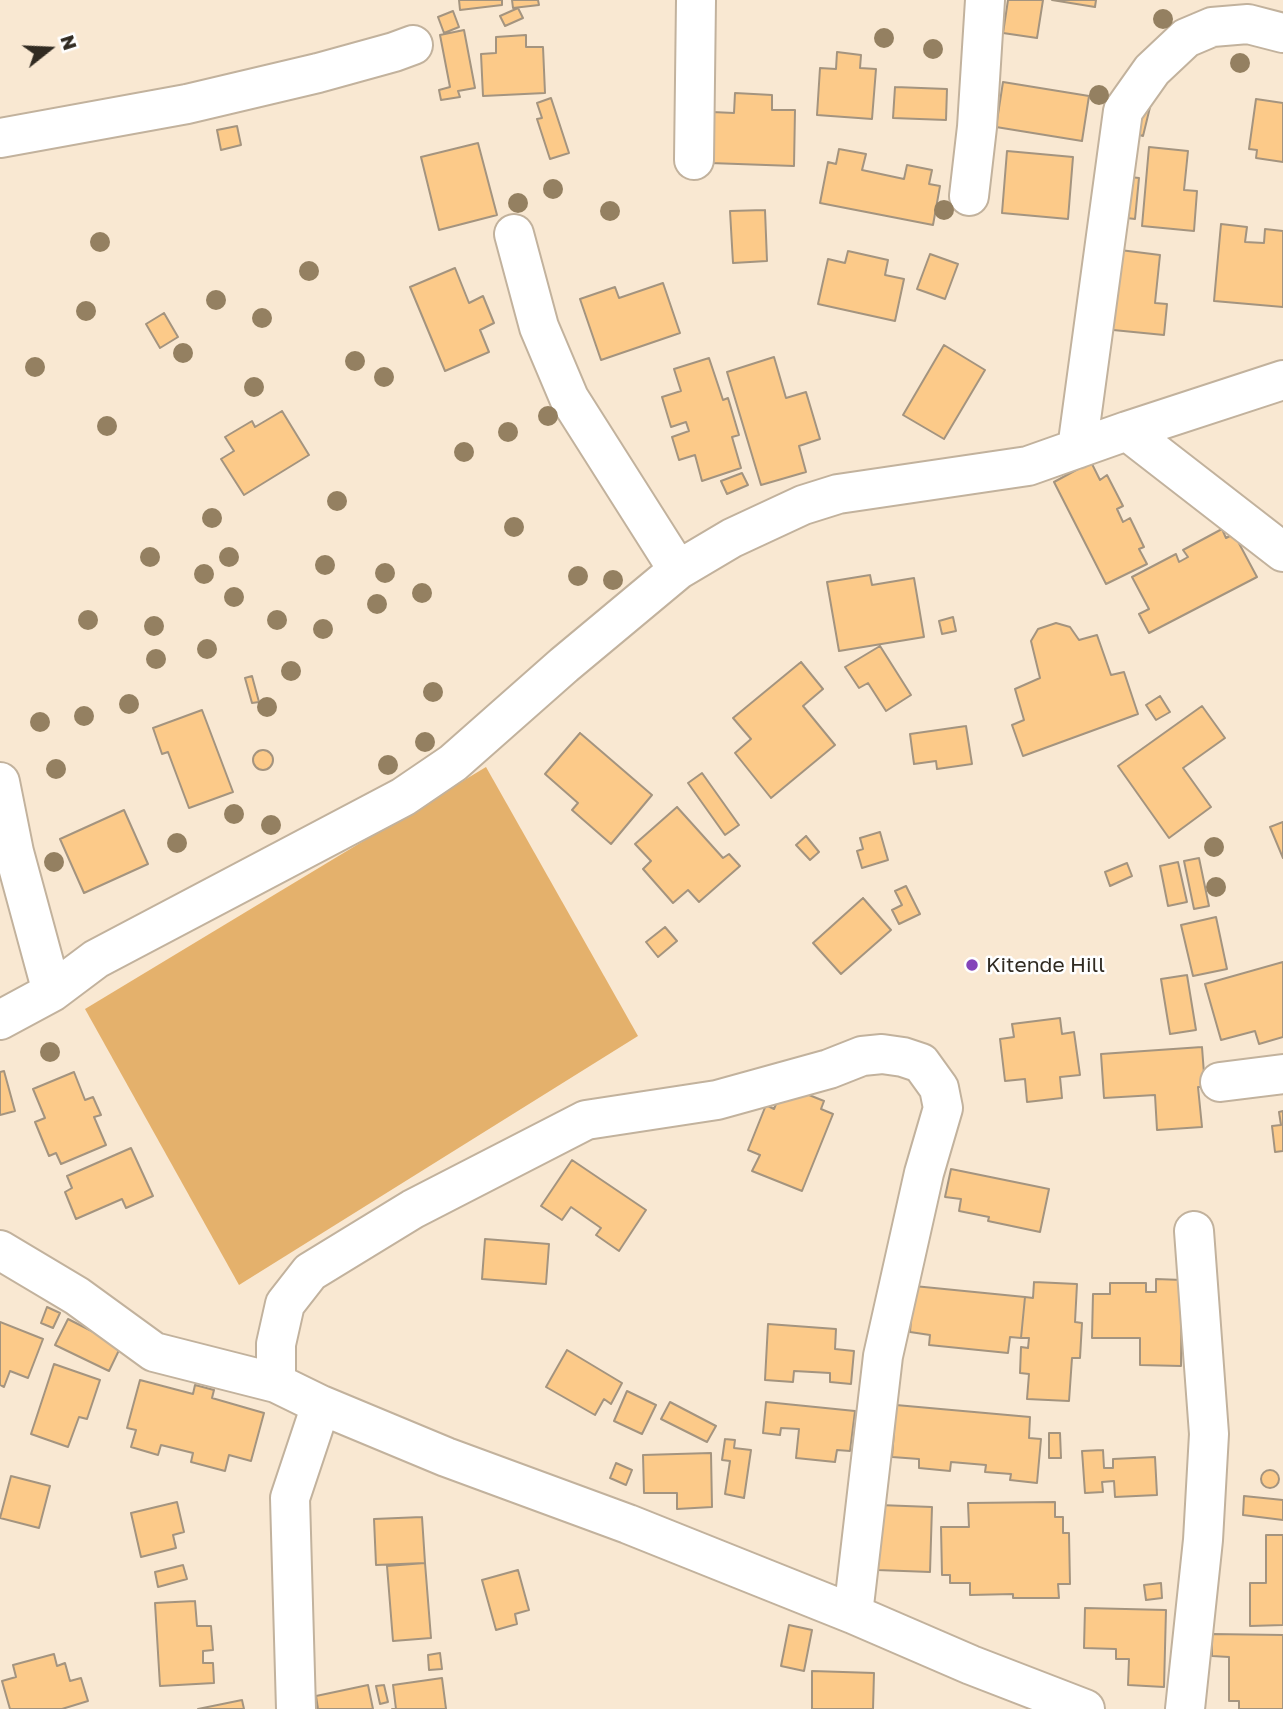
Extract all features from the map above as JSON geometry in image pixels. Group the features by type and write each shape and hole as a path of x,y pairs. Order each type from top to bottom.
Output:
{"street":[{"path":"694,160 696,0"},
{"path":"969,196 977,127 985,0"},
{"path":"1077,449 1123,111 1152,70 1186,38 1212,27 1248,24 1283,33"},
{"path":"0,138 187,104 331,69 413,45"},
{"path":"513,234 539,327 569,398 678,569"},
{"path":"0,1020 52,992 96,959 403,797 453,763 678,569 732,538 803,505 838,494 1028,466 1283,380"},
{"path":"1127,431 1283,552"},
{"path":"0,782 14,852 52,992"},
{"path":"276,1383 276,1344 285,1304 310,1272 412,1209 586,1120 717,1100 829,1069 862,1056 892,1055 921,1063 939,1088 943,1108 924,1174 883,1356 853,1614"},
{"path":"1220,1082 1283,1074"},
{"path":"1185,1709 1203,1540 1209,1434 1194,1231"},
{"path":"0,1250 77,1296 154,1352 276,1383 321,1405 446,1457 628,1524 1085,1709"},
{"path":"296,1709 290,1498 321,1405"}],"shaded area":[{"path":"486,767 638,1036 239,1285 85,1009"}],"building":[{"path":"459,0 502,0 502,5 460,10"},
{"path":"512,0 538,0 539,5 513,8"},
{"path":"1008,0 1043,0 1037,38 1003,33"},
{"path":"1052,0 1096,0 1095,7"},
{"path":"518,8 523,18 505,26 500,16"},
{"path":"453,11 459,27 444,33 438,17"},
{"path":"464,30 475,88 458,91 460,97 441,100 439,90 450,87 440,35"},
{"path":"526,35 526,47 543,47 545,93 483,96 481,54 496,53 496,37"},
{"path":"837,52 861,55 860,68 876,69 872,119 817,115 820,68 836,69"},
{"path":"1003,82 1089,96 1082,141 996,127"},
{"path":"895,87 947,89 946,120 893,118"},
{"path":"735,93 772,95 772,110 795,110 794,166 710,163 712,112 734,113"},
{"path":"551,98 569,153 550,159 537,119 542,118 537,103"},
{"path":"1152,99 1143,136 1130,132"},
{"path":"1256,99 1283,103 1283,162 1256,158 1257,150 1249,149"},
{"path":"237,126 241,145 221,150 217,130"},
{"path":"478,143 497,215 439,230 421,157"},
{"path":"1149,147 1188,151 1184,190 1197,191 1194,231 1142,226"},
{"path":"839,149 866,154 862,170 904,179 907,165 932,170 929,184 940,186 933,225 820,203 828,162 836,164"},
{"path":"1007,151 1073,157 1068,219 1002,213"},
{"path":"1122,176 1139,178 1135,219 1118,217"},
{"path":"765,210 767,261 733,263 730,211"},
{"path":"1221,224 1247,227 1245,242 1264,243 1265,229 1283,231 1283,307 1214,301"},
{"path":"1112,249 1160,255 1155,303 1167,304 1164,335 1103,329"},
{"path":"848,251 888,260 885,275 904,279 895,321 818,304 828,259 845,263"},
{"path":"930,254 958,264 945,299 917,289"},
{"path":"455,268 469,303 483,296 494,323 480,330 489,352 445,371 410,287"},
{"path":"663,283 680,333 601,360 580,299 615,287 619,298"},
{"path":"164,313 178,337 160,348 146,324"},
{"path":"944,345 985,370 944,439 903,415"},
{"path":"774,357 786,398 806,392 820,439 799,446 806,472 761,485 727,372"},
{"path":"709,358 723,400 728,398 739,435 732,437 741,468 702,481 695,455 679,460 672,437 689,431 686,422 671,427 662,397 681,391 674,369"},
{"path":"282,411 309,455 244,495 221,459 234,451 225,437 252,421 255,427"},
{"path":"1091,462 1100,480 1107,475 1123,506 1117,509 1123,522 1130,518 1144,547 1139,549 1147,564 1106,584 1054,482"},
{"path":"742,473 748,485 727,494 721,481"},
{"path":"1222,529 1226,538 1234,534 1257,577 1149,633 1139,614 1149,609 1132,577 1176,554 1179,562 1188,557 1183,550"},
{"path":"870,575 872,585 914,578 924,637 839,651 827,582"},
{"path":"953,617 956,631 942,634 939,621"},
{"path":"1056,623 1070,627 1079,640 1097,635 1111,675 1124,672 1138,714 1023,756 1012,725 1024,720 1015,689 1040,678 1031,641 1038,629"},
{"path":"880,646 911,695 886,711 868,683 859,688 845,667"},
{"path":"801,662 823,689 803,706 835,745 771,798 735,753 751,739 733,718"},
{"path":"252,676 259,702 252,703 245,678"},
{"path":"1160,696 1170,712 1156,720 1146,705"},
{"path":"1202,706 1225,738 1183,768 1211,807 1169,838 1118,766"},
{"path":"202,710 233,792 189,808 168,752 162,754 153,728"},
{"path":"966,726 972,764 937,769 936,761 914,764 910,734"},
{"path":"580,733 652,795 611,844 572,810 578,803 545,774"},
{"path":"263,750 270,753 273,760 270,767 263,770 256,767 253,760 256,753"},
{"path":"702,773 739,825 725,835 688,783"},
{"path":"677,807 723,858 729,854 740,866 699,902 688,890 673,903 643,869 651,861 635,844"},
{"path":"124,810 148,864 84,893 60,839"},
{"path":"1283,822 1283,858 1270,827"},
{"path":"880,832 888,860 862,868 857,851 863,849 860,838"},
{"path":"806,836 819,852 810,860 796,845"},
{"path":"1199,858 1209,906 1194,909 1184,861"},
{"path":"1178,862 1187,902 1168,906 1160,866"},
{"path":"1127,863 1132,876 1110,886 1105,872"},
{"path":"906,886 920,914 899,924 892,910 902,905 895,891"},
{"path":"863,898 891,930 841,974 813,943"},
{"path":"1216,917 1227,969 1193,976 1181,925"},
{"path":"665,927 677,941 658,957 646,942"},
{"path":"1283,962 1283,1037 1259,1044 1255,1031 1221,1040 1205,984"},
{"path":"1187,975 1196,1030 1170,1034 1161,979"},
{"path":"1060,1018 1062,1034 1074,1032 1080,1075 1060,1077 1062,1098 1027,1102 1025,1079 1005,1081 1000,1039 1014,1037 1012,1024"},
{"path":"1202,1047 1205,1087 1198,1087 1202,1127 1157,1130 1155,1095 1104,1098 1101,1054"},
{"path":"4,1071 15,1111 0,1115 0,1072"},
{"path":"74,1072 85,1100 93,1097 101,1115 94,1117 106,1145 61,1164 56,1153 49,1156 35,1122 45,1118 33,1089"},
{"path":"784,1085 824,1101 821,1109 833,1114 802,1191 752,1171 760,1155 748,1150 766,1105 774,1109"},
{"path":"1283,1111 1283,1151 1275,1152 1272,1126 1281,1125 1279,1112"},
{"path":"131,1148 153,1196 126,1208 122,1199 76,1219 65,1192 72,1188 67,1176"},
{"path":"572,1160 646,1210 619,1251 596,1235 601,1228 571,1207 562,1220 541,1206"},
{"path":"951,1169 1049,1189 1040,1232 988,1221 989,1217 959,1211 961,1199 945,1197"},
{"path":"485,1239 549,1244 546,1284 482,1279"},
{"path":"1156,1279 1182,1280 1181,1366 1140,1365 1140,1338 1092,1338 1093,1294 1110,1294 1110,1283 1146,1283 1146,1292 1156,1292"},
{"path":"1034,1282 1077,1284 1075,1322 1082,1323 1080,1358 1072,1358 1069,1401 1027,1399 1029,1374 1020,1373 1021,1347 1028,1348 1029,1338 1021,1338 1025,1297 1033,1298"},
{"path":"914,1286 1025,1297 1021,1338 1010,1337 1008,1353 929,1345 930,1335 910,1332"},
{"path":"47,1307 60,1313 53,1328 41,1323"},
{"path":"68,1319 121,1346 109,1371 55,1345"},
{"path":"0,1322 43,1339 28,1378 10,1371 4,1387 0,1385"},
{"path":"768,1324 836,1329 835,1349 854,1351 851,1384 830,1382 830,1373 794,1371 793,1382 765,1380"},
{"path":"567,1350 622,1383 611,1404 604,1399 595,1415 546,1387"},
{"path":"54,1364 100,1380 87,1419 79,1417 68,1447 31,1434"},
{"path":"140,1380 193,1394 195,1385 214,1390 212,1398 264,1413 251,1461 229,1455 225,1471 191,1462 193,1453 161,1445 158,1455 131,1447 136,1430 127,1428"},
{"path":"627,1391 656,1405 642,1434 614,1421"},
{"path":"670,1402 716,1426 707,1442 661,1419"},
{"path":"766,1402 855,1411 850,1451 837,1450 835,1462 796,1458 799,1429 781,1428 780,1435 763,1433"},
{"path":"896,1405 1030,1417 1029,1438 1041,1439 1037,1483 1010,1480 1011,1474 985,1472 986,1465 951,1462 950,1471 919,1468 919,1459 892,1457"},
{"path":"1049,1433 1060,1433 1061,1458 1049,1458"},
{"path":"725,1439 735,1440 734,1448 751,1450 744,1498 725,1494 730,1461 722,1460"},
{"path":"1103,1450 1104,1468 1113,1468 1113,1459 1155,1457 1157,1495 1115,1497 1114,1481 1102,1482 1103,1492 1085,1493 1082,1451"},
{"path":"711,1453 712,1507 677,1509 677,1493 644,1493 643,1455"},
{"path":"616,1463 632,1470 626,1485 610,1478"},
{"path":"1270,1470 1276,1473 1279,1479 1276,1485 1270,1488 1264,1485 1261,1479 1264,1473"},
{"path":"11,1476 50,1486 39,1528 0,1518"},
{"path":"1244,1496 1283,1500 1283,1520 1243,1515"},
{"path":"177,1502 184,1532 173,1535 176,1548 141,1557 131,1513"},
{"path":"1055,1502 1055,1517 1063,1517 1063,1533 1069,1533 1070,1584 1058,1584 1059,1598 1013,1598 1013,1594 970,1595 970,1583 950,1583 950,1575 942,1575 941,1527 969,1527 968,1503"},
{"path":"879,1505 932,1507 930,1572 877,1570"},
{"path":"422,1517 425,1563 376,1565 374,1519"},
{"path":"1266,1535 1283,1535 1283,1625 1250,1626 1250,1583 1266,1583"},
{"path":"425,1563 431,1638 393,1641 387,1566"},
{"path":"183,1565 187,1579 158,1587 155,1572"},
{"path":"518,1570 529,1610 515,1614 517,1624 496,1630 482,1580"},
{"path":"1161,1583 1162,1598 1146,1600 1144,1585"},
{"path":"195,1601 197,1626 211,1626 213,1650 203,1651 203,1663 213,1663 214,1683 160,1686 155,1603"},
{"path":"1085,1608 1166,1610 1164,1687 1128,1685 1129,1659 1116,1659 1116,1649 1084,1648"},
{"path":"789,1625 812,1630 804,1671 781,1666"},
{"path":"1212,1634 1283,1635 1283,1709 1239,1709 1239,1701 1229,1701 1229,1657 1212,1656"},
{"path":"440,1653 442,1669 429,1670 428,1655"},
{"path":"54,1654 57,1666 65,1663 70,1681 81,1678 88,1701 62,1709 10,1709 2,1681 16,1677 13,1665"},
{"path":"812,1671 874,1673 873,1709 812,1709"},
{"path":"442,1678 446,1709 396,1709 393,1685"},
{"path":"368,1685 373,1709 318,1709 316,1696"},
{"path":"384,1685 388,1702 380,1704 376,1686"},
{"path":"242,1700 244,1709 198,1709"}],"place":[{"name":"Kitende Hill","path":"972,965"}]}
